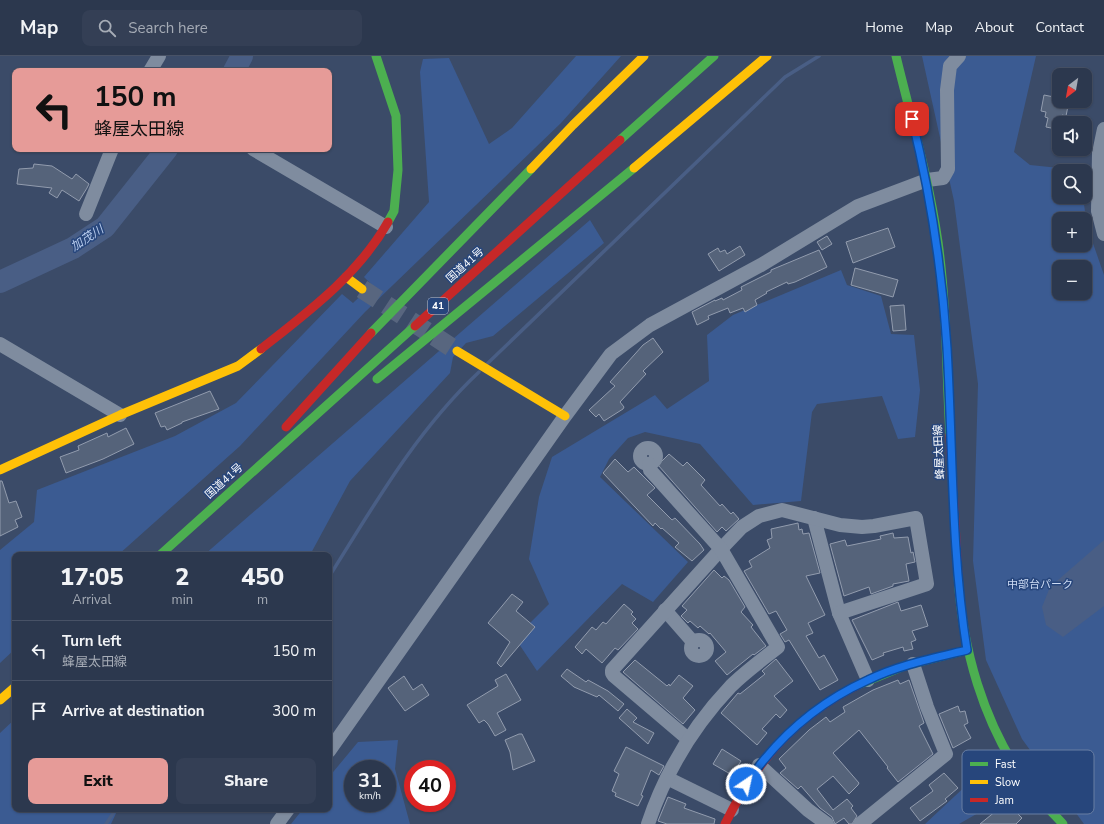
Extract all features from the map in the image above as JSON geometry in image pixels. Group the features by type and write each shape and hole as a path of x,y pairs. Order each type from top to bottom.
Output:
{"main road":[{"path":"0,470 120,415 238,366 305,315 346,277 369,251 386,227 394,211 395,204 398,170 396,116 376,56"},
{"name":"41","path":"158,552 276,438 320,386 378,325 468,235 573,125 644,56"},
{"name":"国道41号","path":"163,552 714,56"},
{"name":"国道41号","path":"173,552 340,400 433,320 724,56"},
{"name":"41","path":"371,383 584,210 767,56"},
{"name":"蜂屋太田線","path":"896,56 927,180 938,243 945,317 959,600 967,650 986,708 1005,750"},
{"path":"346,277 362,289"},
{"path":"457,351 565,416"},
{"name":"41","path":"340,400 359,390"},
{"path":"726,824 732,810 759,766 776,745 800,721 822,705 868,680 913,664 967,650"},
{"path":"0,700 12,689"},
{"path":"0,708 12,698"},
{"name":"蜂屋太田線","path":"1053,814 1062,824"}],"street":[{"path":"152,68 159,56"},
{"path":"332,747 565,416 611,354 641,331 761,265 858,206 927,180 943,178 948,169 948,84 950,66 959,56"},
{"path":"1104,128 1099,153 1098,211 1104,234"},
{"path":"86,214 111,152"},
{"path":"258,152 386,227"},
{"path":"0,344 120,415"},
{"path":"0,461 26,459"},
{"path":"648,824 667,778 688,739 732,685 778,646 721,549 650,470 649,464"},
{"path":"688,739 612,673 612,670 721,549 748,523 768,512 782,510 840,525 862,527 916,518 927,584 839,613"},
{"path":"814,518 839,613 868,680"},
{"path":"665,610 694,642"},
{"path":"860,824 946,754 927,707 913,664"},
{"path":"759,766 808,810 827,824"},
{"path":"667,778 732,810"},
{"path":"277,824 286,812"}],"green space":[{"path":"576,56 621,56 561,123 365,312 240,446 121,552 12,552 12,652 0,663 0,550 34,522 37,490 175,436 236,403 342,294 353,303 372,285 364,277 429,202 420,72 423,59 449,58 489,144 512,128"},
{"name":"中部台パーク","path":"922,56 1036,56 1014,152 1030,165 1052,167 1052,204 1084,204 1085,212 1052,212 1052,252 1092,252 1092,240 1104,275 1104,824 1084,824 1077,814 1094,814 1094,750 1030,750 1022,739 986,660 973,561 978,384 954,201"},
{"path":"590,220 604,243 493,336 466,343 453,357 450,373 350,481 312,552 207,552"},
{"path":"841,270 847,285 881,296 891,334 914,335 920,390 915,437 898,439 882,396 817,404 812,412 801,501 753,505 700,444 645,432 628,438 609,459 600,477 688,562 653,602 622,584 537,671 515,638 549,604 529,559 539,497 552,457 655,395 667,409 709,381 707,335 733,315"},
{"path":"12,722 12,812 117,812 111,824 0,824 0,733"},
{"path":"398,740 396,760 344,760 344,812 396,812 396,773 404,802 404,812 407,812 410,824 291,824 301,812 332,812 332,773 358,742"},
{"path":"962,789 962,814 976,814 959,824 925,824"}],"shaded area":[{"path":"1104,540 1104,606 1063,637 1046,625 1042,607 1050,587"}],"building":[{"path":"1044,95 1052,97 1052,108 1068,108 1066,116 1052,116 1052,128 1046,127 1048,118 1045,117 1046,112 1041,111"},
{"path":"34,164 52,166 72,179 76,174 89,184 79,201 62,190 57,198 49,193 52,188 17,184 19,169 33,168"},
{"path":"888,228 895,247 853,263 846,242"},
{"path":"827,236 832,244 822,250 817,242"},
{"path":"740,246 745,255 719,271 708,254 718,248 720,252 725,250 727,254"},
{"path":"819,250 827,267 795,282 788,284 787,282 766,292 767,293 755,300 757,305 745,312 743,308 730,313 728,308 708,316 709,319 697,325 692,312 715,300 722,298 723,300 742,290 741,287 771,272 771,270"},
{"path":"855,268 898,280 893,297 851,285"},
{"path":"904,305 906,330 893,331 890,306"},
{"path":"653,338 663,352 643,371 646,374 620,402 624,407 623,409 604,421 599,414 596,417 589,410 615,386 610,382 643,345"},
{"path":"210,391 219,409 182,422 167,430 165,426 161,427 155,413"},
{"path":"126,428 134,444 103,459 66,473 60,457 79,450 78,446 107,433 108,437"},
{"path":"669,454 683,466 687,462 705,480 701,485 720,506 722,504 731,514 733,512 739,519 726,531 722,527 717,532 658,465"},
{"path":"615,459 628,472 634,467 655,488 647,495 672,520 675,518 700,544 704,550 692,561 675,547 679,543 655,523 653,526 603,473"},
{"path":"0,481 2,481 9,503 16,501 22,517 15,520 18,527 0,536"},
{"path":"798,523 799,530 802,529 803,534 809,533 820,573 806,576 825,615 808,623 813,633 806,636 819,658 824,655 838,680 820,690 789,640 785,642 780,634 787,630 776,611 769,614 744,571 752,567 749,561 770,548 767,540 772,538 771,529"},
{"path":"893,533 894,538 908,537 911,553 913,552 915,562 906,564 909,581 893,584 893,586 871,594 869,587 844,596 830,544 845,540 847,546 881,539 880,536"},
{"path":"714,570 722,578 724,576 729,580 745,607 741,612 753,625 751,627 766,646 754,655 753,654 727,675 715,661 726,652 710,633 709,634 700,626 698,628 690,621 688,623 681,616 687,610 682,606"},
{"path":"512,594 523,602 516,611 535,627 501,667 497,663 510,642 488,623"},
{"path":"898,602 901,611 921,605 928,626 912,631 916,640 911,642 913,649 904,651 903,647 883,653 884,655 872,660 852,620"},
{"path":"624,604 633,612 631,614 636,619 632,623 638,629 618,650 615,648 602,663 586,649 582,654 575,647 592,627 596,630 603,622 606,624"},
{"path":"776,659 793,681 774,696 787,710 780,718 776,714 762,729 767,733 757,745 721,713 738,693 740,694 765,674 762,671"},
{"path":"635,660 667,686 669,684 670,686 679,675 693,686 683,698 695,710 683,724 623,672"},
{"path":"567,669 586,682 588,680 608,691 624,704 618,711 599,695 597,697 574,687 561,676"},
{"path":"506,674 521,700 497,713 506,730 495,736 484,720 479,723 467,705 498,686 495,680"},
{"path":"404,676 413,690 422,684 429,695 405,711 388,688"},
{"path":"898,680 900,684 909,680 924,723 919,726 933,754 898,782 859,730 833,753 859,783 858,785 849,794 833,776 817,789 833,810 847,799 853,806 851,808 857,816 852,824 849,824 844,818 835,824 832,817 820,808 801,786 798,789 780,773 786,768 779,759 809,730 826,717 830,722 845,712 843,707 873,690"},
{"path":"958,706 960,712 965,711 968,723 964,725 971,738 953,748 939,714"},
{"path":"627,709 637,718 633,722 654,733 648,744 619,718"},
{"path":"522,734 535,761 513,770 510,752 505,740"},
{"path":"626,747 664,766 659,775 651,770 641,795 643,796 638,806 615,796 616,793 612,791 619,774 614,771"},
{"path":"722,749 741,761 732,775 713,764"},
{"path":"944,773 958,788 945,799 947,801 920,821 910,808 933,791 929,785"},
{"path":"668,797 686,804 684,808 715,819 714,824 667,824 658,821"},
{"path":"992,814 1018,814 1022,818 1016,824 980,824"}],"waterway":[{"name":"加茂川","path":"236,68 242,56"},
{"path":"488,363 785,77 819,56"},
{"name":"加茂川","path":"0,282 73,248 105,227 165,152"},
{"path":"332,572 380,496 416,443 436,418 479,372"},
{"path":"106,824 114,812"}],"tunnel":[{"path":"362,289 457,351"}],"traffic: fast":[{"path":"376,56 396,116 398,170 394,211 388,222"},
{"path":"620,140 714,56"},
{"path":"896,56 925,172 938,242 945,314 950,435"},
{"path":"377,379 634,168"},
{"path":"371,333 531,169"},
{"path":"163,552 415,326"},
{"path":"958,575 964,630 977,684 987,710 1006,750"},
{"path":"860,684 904,666 967,650"},
{"path":"1053,814 1063,824"}],"traffic: slow":[{"path":"531,169 573,125 644,56"},
{"path":"634,168 767,56"},
{"path":"346,277 362,289"},
{"path":"0,470 120,415 238,366 261,349"},
{"path":"457,351 565,416"},
{"path":"0,700 12,690"}],"traffic: jam":[{"path":"415,326 620,140"},
{"path":"261,349 331,292 362,259 388,222"},
{"path":"286,427 371,333"},
{"path":"950,435 958,575"},
{"path":"725,824 750,780 764,760 780,742 816,711 860,684"}],"route":[{"path":"746,784 776,745 800,721 822,705 868,680 913,664 967,650 959,600 949,424 947,350 938,243 927,180 912,119"}]}
